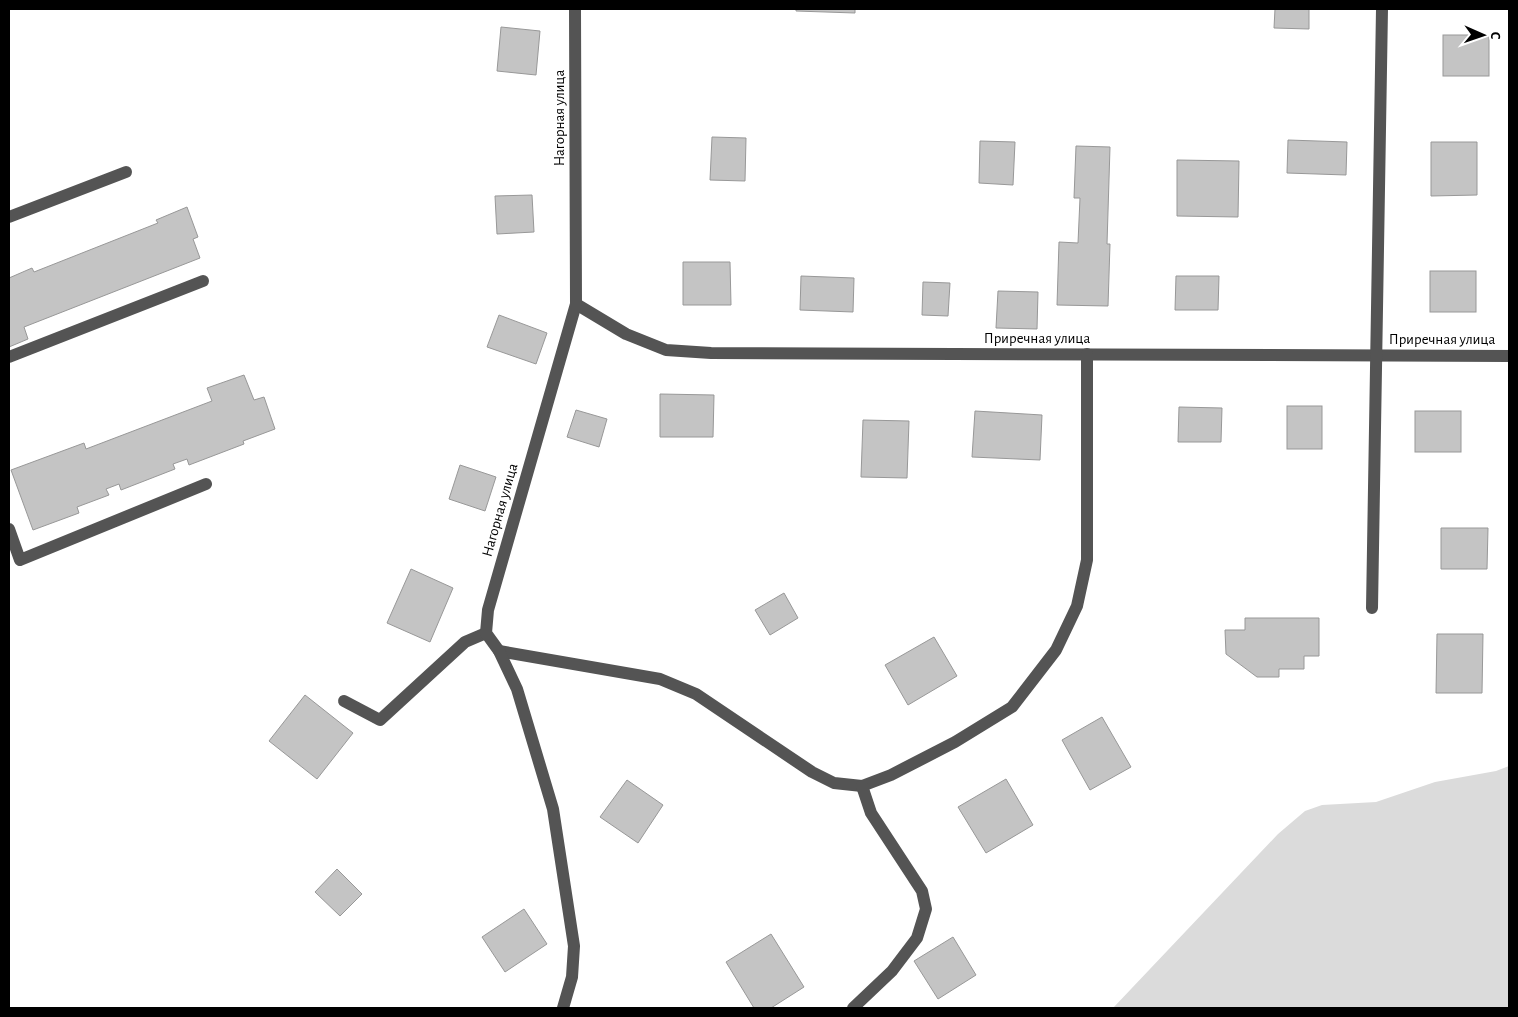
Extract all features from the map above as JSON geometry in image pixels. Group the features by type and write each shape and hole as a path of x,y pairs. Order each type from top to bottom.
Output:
{"street":[{"name":"Нагорная улица","path":"486,633 488,610 576,304 575,9"},
{"path":"1372,608 1382,9"},
{"path":"9,217 126,172"},
{"path":"9,357 203,281"},
{"name":"Приречная улица","path":"576,304 626,334 666,350 711,352 1509,356"},
{"path":"499,651 660,679 696,694 812,772 834,783 862,786 891,775 955,742 1012,707 1056,650 1077,606 1087,560 1087,354"},
{"path":"9,529 20,560 206,484"},
{"path":"344,701 380,720 465,642 486,633 499,651 517,689 553,808 574,946 572,977 562,1008"},
{"path":"853,1008 892,971 917,938 926,910 922,891 871,812 862,786"}],"shaded area":[{"path":"1509,766 1509,1008 1113,1008 1278,834 1305,811 1322,805 1376,802 1435,782 1496,771"}],"building":[{"path":"796,9 855,9 855,13 796,11"},
{"path":"1275,9 1309,9 1309,29 1274,28"},
{"path":"501,27 540,31 536,75 497,71"},
{"path":"1443,35 1489,35 1489,76 1443,76"},
{"path":"712,137 746,138 745,181 710,180"},
{"path":"1288,140 1347,142 1346,175 1287,173"},
{"path":"980,141 1015,142 1013,185 979,183"},
{"path":"1431,142 1477,142 1477,195 1431,196"},
{"path":"1076,146 1110,147 1107,244 1110,244 1108,306 1057,305 1059,242 1078,243 1080,198 1074,198"},
{"path":"1177,160 1239,161 1238,217 1177,216"},
{"path":"532,195 534,232 497,234 495,196"},
{"path":"187,207 198,237 193,239 200,258 24,327 28,339 9,347 9,278 32,268 34,272 158,223 156,220"},
{"path":"683,262 730,262 731,305 683,305"},
{"path":"1430,271 1476,271 1476,312 1430,312"},
{"path":"801,276 854,278 853,312 800,310"},
{"path":"1176,276 1219,276 1218,310 1175,310"},
{"path":"923,282 950,283 948,316 922,315"},
{"path":"998,291 1038,292 1037,329 996,328"},
{"path":"499,315 547,333 536,364 487,347"},
{"path":"244,375 254,400 264,397 275,429 243,441 244,444 189,465 187,459 173,464 175,469 121,490 119,484 106,489 109,495 77,507 79,513 33,530 11,470 84,443 86,449 212,401 207,388"},
{"path":"660,394 714,395 713,437 660,437"},
{"path":"1287,406 1322,406 1322,449 1287,449"},
{"path":"1179,407 1222,408 1221,442 1178,442"},
{"path":"576,410 607,419 599,447 567,437"},
{"path":"975,411 1042,415 1040,460 972,457"},
{"path":"1415,411 1461,411 1461,452 1415,452"},
{"path":"863,420 909,421 907,478 861,477"},
{"path":"460,465 496,477 485,511 449,499"},
{"path":"1441,528 1488,528 1487,569 1441,569"},
{"path":"411,569 453,588 430,642 387,623"},
{"path":"784,593 798,618 770,635 755,610"},
{"path":"1245,618 1319,618 1319,656 1304,656 1304,669 1279,669 1279,677 1257,677 1226,654 1225,630 1245,630"},
{"path":"1437,634 1483,634 1482,693 1436,693"},
{"path":"934,637 957,676 908,705 885,665"},
{"path":"305,695 353,733 317,779 269,741"},
{"path":"1102,717 1131,767 1090,790 1062,740"},
{"path":"1006,779 1033,825 986,853 958,807"},
{"path":"627,780 663,805 638,843 600,817"},
{"path":"337,869 362,894 340,916 315,892"},
{"path":"524,909 547,944 505,972 482,937"},
{"path":"771,934 804,987 771,1008 754,1008 726,962"},
{"path":"953,937 976,975 938,999 914,961"}]}
